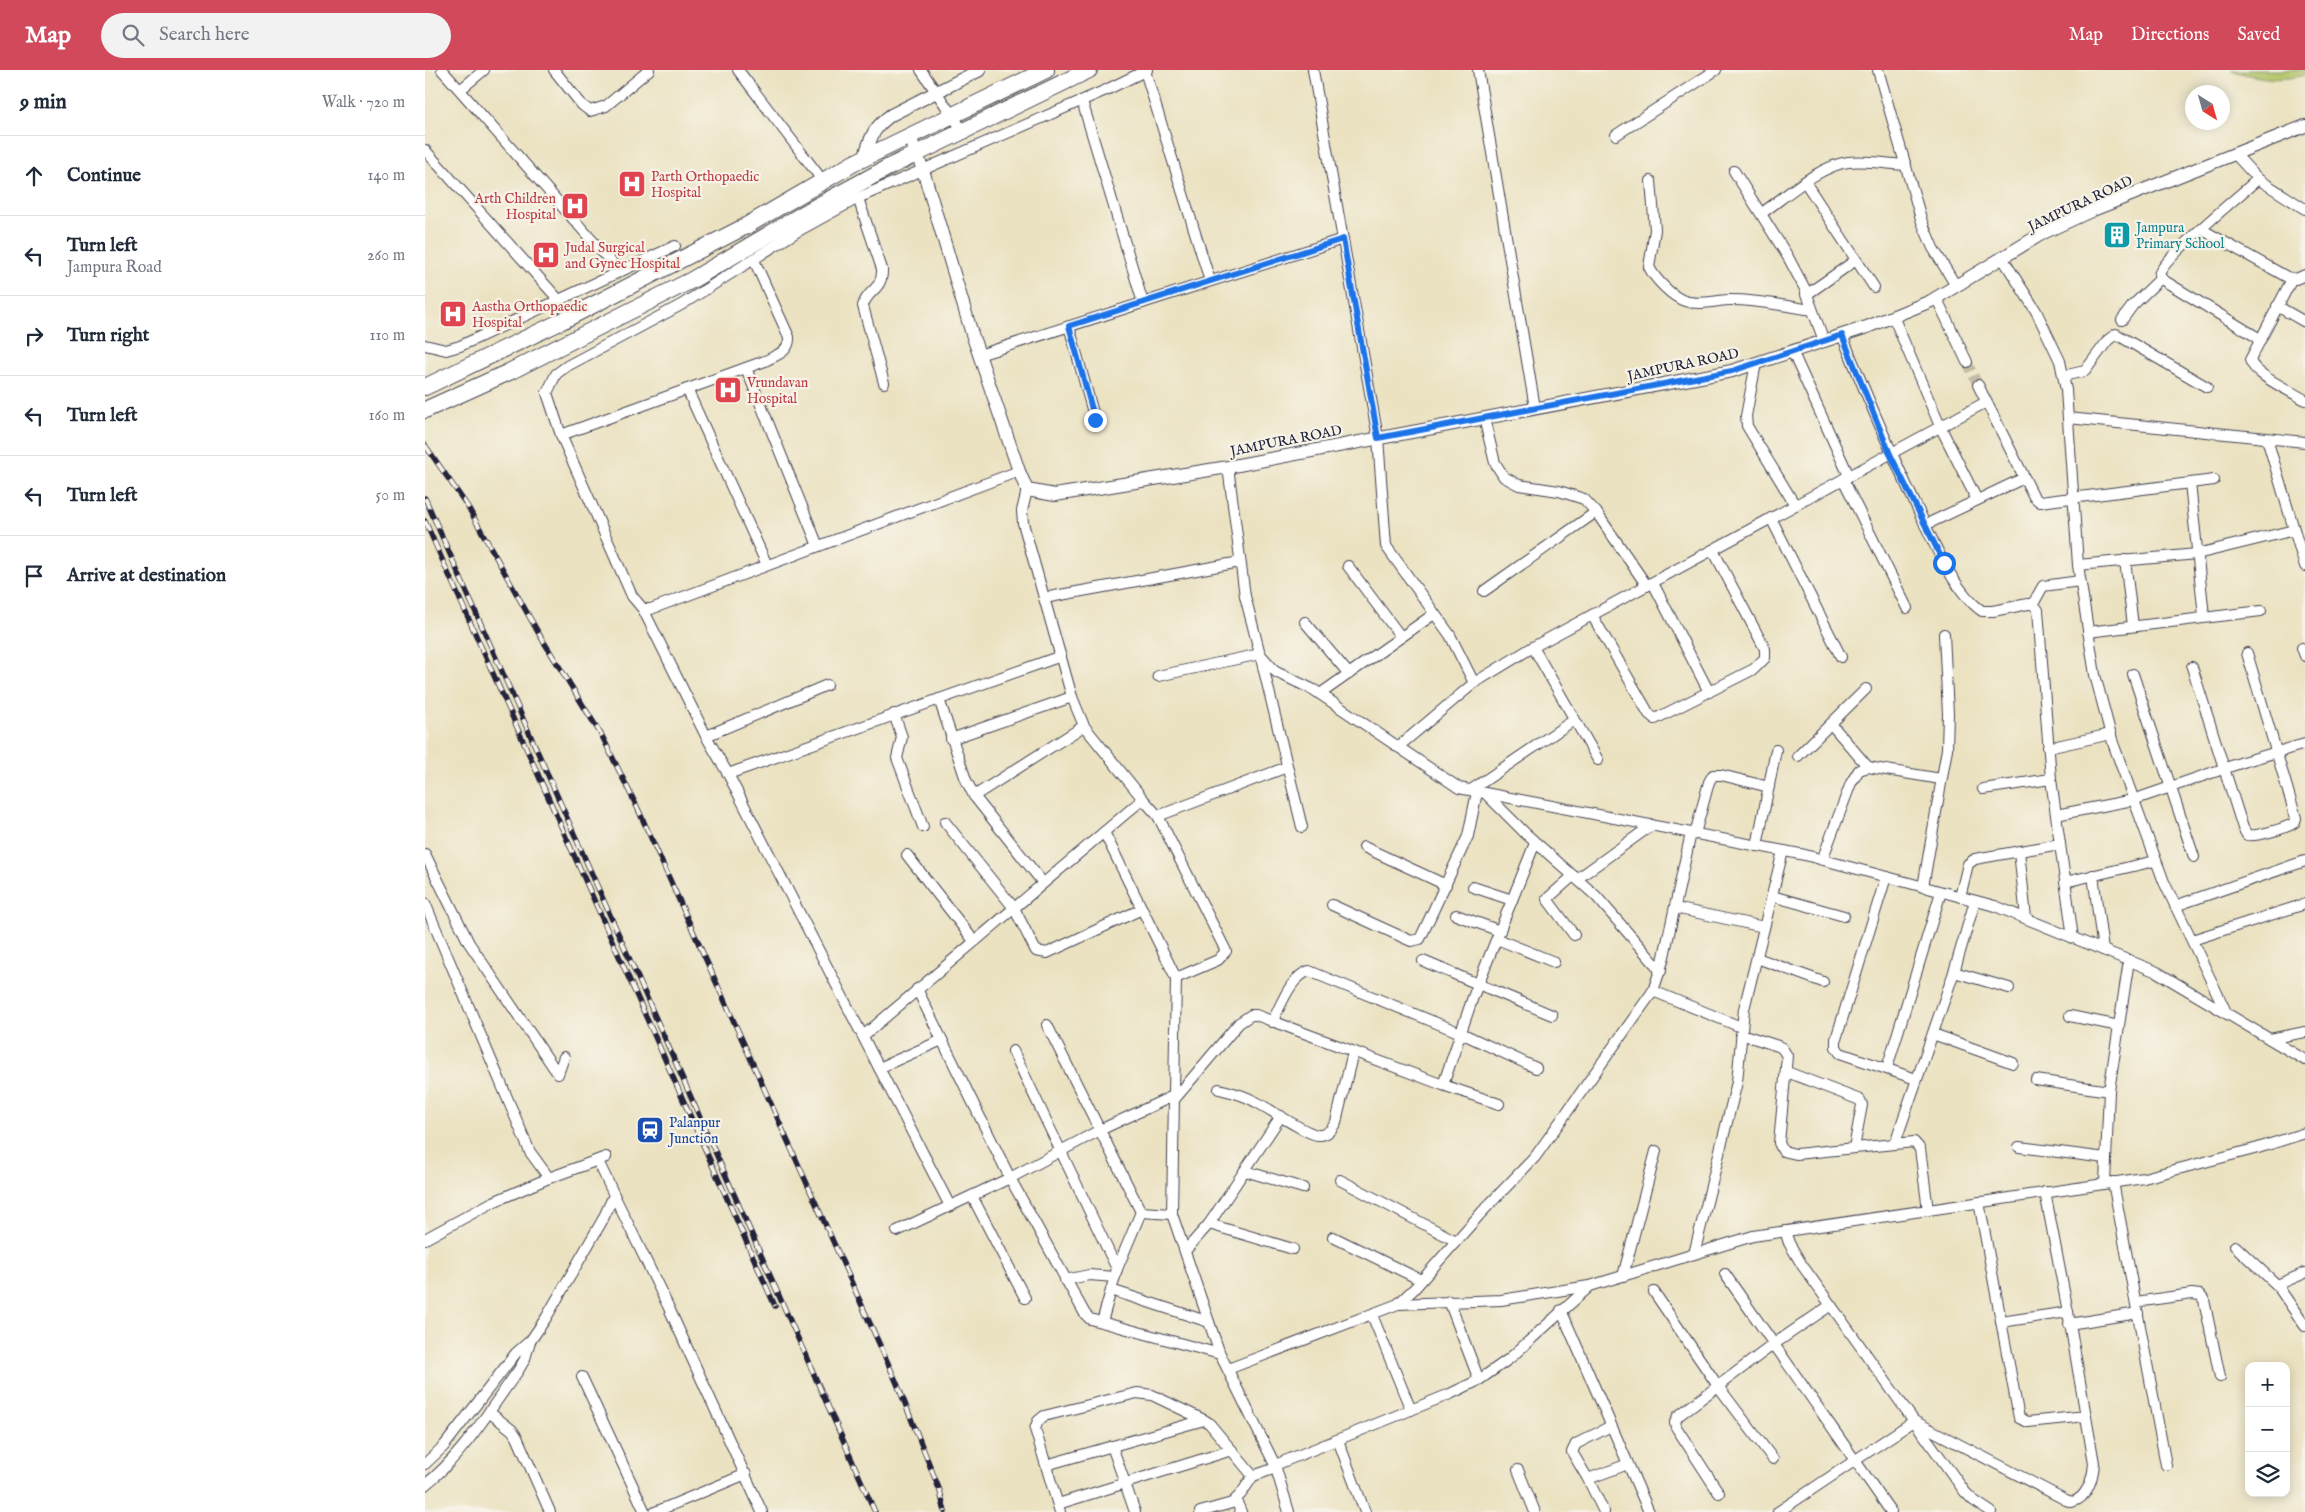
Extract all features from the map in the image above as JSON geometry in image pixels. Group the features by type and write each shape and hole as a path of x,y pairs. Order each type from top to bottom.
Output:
{"main road":[{"path":"425,387 560,322 746,226 864,159 1046,70"},
{"path":"425,410 509,372 692,280 809,210 915,154 1089,70"}],"street":[{"path":"442,70 619,272"},
{"path":"460,90 484,70"},
{"path":"554,70 582,105 590,111 606,106 649,70"},
{"path":"739,70 823,181"},
{"path":"921,70 963,131"},
{"path":"864,159 872,132 891,115 980,70"},
{"path":"950,1206 728,774 706,736 643,609 632,596 561,434 547,393 556,374 567,366 681,305 798,231 859,198 1146,70 1210,282"},
{"path":"1313,70 1378,438 1386,546 1457,646 1474,683"},
{"path":"1478,70 1535,408"},
{"path":"1616,135 1716,70"},
{"path":"1878,70 1922,222 1933,248 1956,286"},
{"path":"1082,100 1143,303"},
{"name":"JAMPURA ROAD","path":"1027,490 1055,494 1228,467 1732,371 1893,316 1936,297 2043,234 2093,210 2305,126"},
{"path":"910,137 915,154 923,170 979,355 1027,490 1022,511 1023,523 1072,697 1084,726 1158,816 1226,951 1218,960 1176,978"},
{"path":"425,150 558,299"},
{"path":"2235,154 2257,179 2305,209"},
{"path":"1761,213 1805,182 1835,166 1848,162 1906,165"},
{"path":"1734,171 1788,257 1806,295 1824,341"},
{"path":"2257,179 2201,229 2163,266 2159,273 2161,278 2260,339"},
{"path":"1651,181 1655,230 1649,267 1654,276 1676,296 1684,301 1693,302 1742,301 1812,310"},
{"path":"1805,182 1874,287"},
{"path":"859,198 882,269 882,278 878,288 868,295 863,306 884,383"},
{"path":"2201,229 2292,279"},
{"path":"979,355 1343,239"},
{"path":"425,345 446,350 460,346 675,246"},
{"path":"2003,259 2050,337 2060,361 2068,418 2080,580 2095,675 2111,734 2155,862 2228,1015"},
{"path":"561,434 745,368 785,350 789,344 789,337 754,260"},
{"path":"1806,295 1856,260"},
{"path":"2305,275 2292,279 2250,360 2253,367 2305,400"},
{"path":"2122,320 2133,305 2161,278"},
{"path":"1936,297 1967,362"},
{"path":"2277,306 2305,322"},
{"path":"1893,316 1940,426 1977,500"},
{"path":"1069,326 1095,420"},
{"path":"2063,376 2085,371 2109,340 2116,334 2207,387"},
{"path":"1842,335 1890,454 1944,563 1977,607 1987,612 2033,604"},
{"path":"1792,352 1846,478 1907,608"},
{"path":"1756,363 1746,416 1747,426 1795,505"},
{"path":"745,368 818,546"},
{"path":"1978,386 2034,497 2040,502 2214,480"},
{"path":"687,389 767,565"},
{"path":"1398,747 1474,683 1533,647 1985,402"},
{"path":"1484,418 1495,463 1503,477 1519,485 1574,495 1584,499 1596,512 1650,584 1709,692"},
{"path":"2068,418 2305,442"},
{"path":"2267,439 2305,566"},
{"path":"1228,467 1245,596 1302,827"},
{"path":"643,609 651,609 1019,471"},
{"path":"1925,525 2024,478"},
{"path":"2190,483 2204,616"},
{"path":"1484,591 1596,512"},
{"path":"1771,518 1841,657"},
{"path":"2078,565 2197,554 2294,530"},
{"path":"1592,616 1652,717 1658,718 1754,669 1762,662 1766,654 1762,642 1713,550"},
{"path":"2125,560 2133,626"},
{"path":"1044,598 1240,562"},
{"path":"1347,566 1401,637"},
{"path":"2033,604 2043,586 2080,580"},
{"path":"2033,604 2040,616 2051,779 2073,938"},
{"path":"2088,632 2204,616 2261,611"},
{"path":"1320,694 1434,614"},
{"path":"1305,622 1349,674"},
{"path":"1923,887 1947,749 1948,714 1944,634"},
{"path":"1533,647 1598,760"},
{"path":"2192,667 2247,835 2254,836 2290,826 2295,822 2296,818 2247,653"},
{"path":"1158,676 1260,654"},
{"path":"1260,654 1276,672 1320,694 1459,788 1783,851 1995,906 2157,972 2305,1060"},
{"path":"728,774 1061,656"},
{"path":"2133,674 2194,857"},
{"path":"706,736 827,685"},
{"path":"1798,756 1866,689"},
{"path":"951,739 1072,697"},
{"path":"939,699 951,739 974,796 1043,883"},
{"path":"894,714 902,737 897,758 923,827"},
{"path":"1331,904 1406,939 1416,941 1423,934 1468,836 1478,792 1574,720"},
{"path":"1831,724 1868,767"},
{"path":"974,796 1084,726"},
{"path":"2048,748 2111,734"},
{"path":"2056,814 2133,800 2225,768 2305,744"},
{"path":"1757,846 1776,750"},
{"path":"1158,816 1287,767"},
{"path":"1822,860 1855,775 1863,768 1868,767 1941,780"},
{"path":"1398,1304 1535,1157 1653,990 1661,971 1693,833 1713,775 1721,775 1769,788"},
{"path":"1983,789 2051,779"},
{"path":"1478,792 1607,908 1661,971"},
{"path":"863,1036 1143,799"},
{"path":"945,822 1014,908 1035,951 1047,953 1141,909"},
{"path":"1574,935 1547,900 1575,878 1652,825"},
{"path":"1104,832 1176,978 1172,1214 1220,1354 1276,1466 1289,1512"},
{"path":"1443,1085 1479,984 1535,843"},
{"path":"1960,897 1966,871 1971,861 1980,857 2060,844"},
{"path":"1364,846 1446,885"},
{"path":"1694,1254 1737,1082 1741,1031 1783,851"},
{"path":"2019,851 2025,918"},
{"path":"425,854 469,943 558,1074 564,1057"},
{"path":"907,855 974,941"},
{"path":"2065,882 2155,862"},
{"path":"2175,906 2305,862"},
{"path":"2093,875 2103,950"},
{"path":"1885,877 1835,1043 1841,1053 1916,1079"},
{"path":"1473,887 1512,900"},
{"path":"1887,1068 1941,892"},
{"path":"1772,896 1844,916"},
{"path":"1895,1143 1954,972 1975,901"},
{"path":"425,903 530,1152 549,1178"},
{"path":"2192,940 2305,904"},
{"path":"1675,908 1764,927"},
{"path":"1456,916 1554,962"},
{"path":"1757,958 1823,982"},
{"path":"2129,960 2109,1091 2106,1158 2109,1183 2138,1313 2166,1465"},
{"path":"1423,961 1551,1015"},
{"path":"1272,1022 1294,982 1303,973 1309,971 1461,1033 1536,1068"},
{"path":"1954,972 2009,988"},
{"path":"917,989 1010,1178 1085,1314 1090,1319 1220,1354"},
{"path":"1653,990 1741,1031 1783,1048 1787,1056 1779,1143 1783,1151 1796,1154 1914,1142 1919,1146 1928,1210"},
{"path":"897,1231 1010,1178 1100,1130 1173,1099 1239,1023 1251,1015 1256,1015 1499,1104"},
{"path":"2070,1016 2119,1026"},
{"path":"1047,1025 1141,1212 1116,1273 1102,1322"},
{"path":"2270,1039 2305,1032"},
{"path":"1933,1034 2013,1063"},
{"path":"879,1068 942,1040"},
{"path":"1013,1050 1116,1273"},
{"path":"1219,1089 1239,1094 1313,1134 1320,1135 1331,1130 1336,1122 1353,1052"},
{"path":"1787,1072 1860,1100 1862,1105 1854,1148"},
{"path":"2036,1080 2109,1091"},
{"path":"1185,1251 1209,1224 1281,1116"},
{"path":"1228,1369 1398,1304 1501,1300 1589,1286 1753,1236 2144,1178 2258,1148 2305,1133"},
{"path":"2019,1147 2106,1158"},
{"path":"1623,1276 1656,1151"},
{"path":"425,1239 493,1202 549,1178 602,1159 614,1195 763,1512"},
{"path":"1245,1171 1303,1188"},
{"path":"1340,1180 1456,1241"},
{"path":"1914,1421 2072,1502 2081,1498 2093,1472 2086,1416 2045,1192"},
{"path":"425,1485 437,1476 489,1412 519,1371 531,1340 574,1271 614,1195"},
{"path":"972,1196 1025,1298"},
{"path":"1979,1202 2021,1421 2028,1422 2086,1416"},
{"path":"1141,1212 1172,1214"},
{"path":"1209,1224 1293,1250"},
{"path":"1785,1231 1795,1256 1965,1492 1991,1512"},
{"path":"1333,1237 1421,1280"},
{"path":"2235,1246 2277,1285 2305,1326"},
{"path":"2277,1285 2305,1272"},
{"path":"1065,1280 1089,1275 1116,1273"},
{"path":"1725,1274 1891,1512"},
{"path":"1200,1512 1236,1500 1253,1476 1479,1380 1509,1359 1589,1286"},
{"path":"1111,1290 1209,1322"},
{"path":"1654,1292 1718,1386 1773,1459"},
{"path":"2135,1302 2192,1294 2200,1295 2204,1300 2220,1377"},
{"path":"1449,1301 1479,1380"},
{"path":"1719,1493 1676,1427 1675,1422 1678,1416 1774,1344 1831,1305"},
{"path":"1561,1310 1649,1512"},
{"path":"2001,1322 2068,1312"},
{"path":"2069,1324 2138,1313"},
{"path":"1372,1315 1411,1410"},
{"path":"425,1464 444,1446 516,1353 531,1340"},
{"path":"582,1377 645,1512"},
{"path":"1232,1450 1126,1482 1059,1508 1035,1430 1038,1421 1044,1416 1137,1393 1152,1395 1209,1423 1232,1450 1253,1476"},
{"path":"489,1412 512,1430 517,1437 550,1512"},
{"path":"1046,1465 1204,1420"},
{"path":"1777,1512 1791,1508 1855,1459 1914,1421"},
{"path":"1603,1512 1588,1478 1572,1452 1573,1448 1611,1426"},
{"path":"1338,1440 1365,1512"},
{"path":"1112,1446 1135,1512"},
{"path":"1588,1478 1628,1464"},
{"path":"1518,1470 1535,1512"},
{"path":"655,1512 746,1474"},
{"path":"1236,1500 1241,1512"}],"green space":[{"path":"2231,70 2305,70 2305,75 2277,79"}],"tunnel":[{"path":"1967,362 1978,385"}],"railway":[{"path":"425,445 468,507 539,634 602,736 638,809 896,1381 940,1491 945,1512"},
{"path":"425,498 875,1512"},
{"path":"425,521 775,1306"}],"place":[{"name":"Parth Orthopaedic Hospital","path":"632,184"},
{"name":"Arth Children Hospital","path":"575,206"},
{"name":"Jampura Primary School","path":"2117,235"},
{"name":"Judal Surgical and Gynec Hospital","path":"546,255"},
{"name":"Aastha Orthopaedic Hospital","path":"453,314"},
{"name":"Vrundavan Hospital","path":"728,390"},
{"name":"Palanpur Junction","path":"650,1130"}],"route":[{"path":"1095,420 1069,326 1343,239 1378,438 1732,371 1842,335 1890,454 1944,563"}]}
